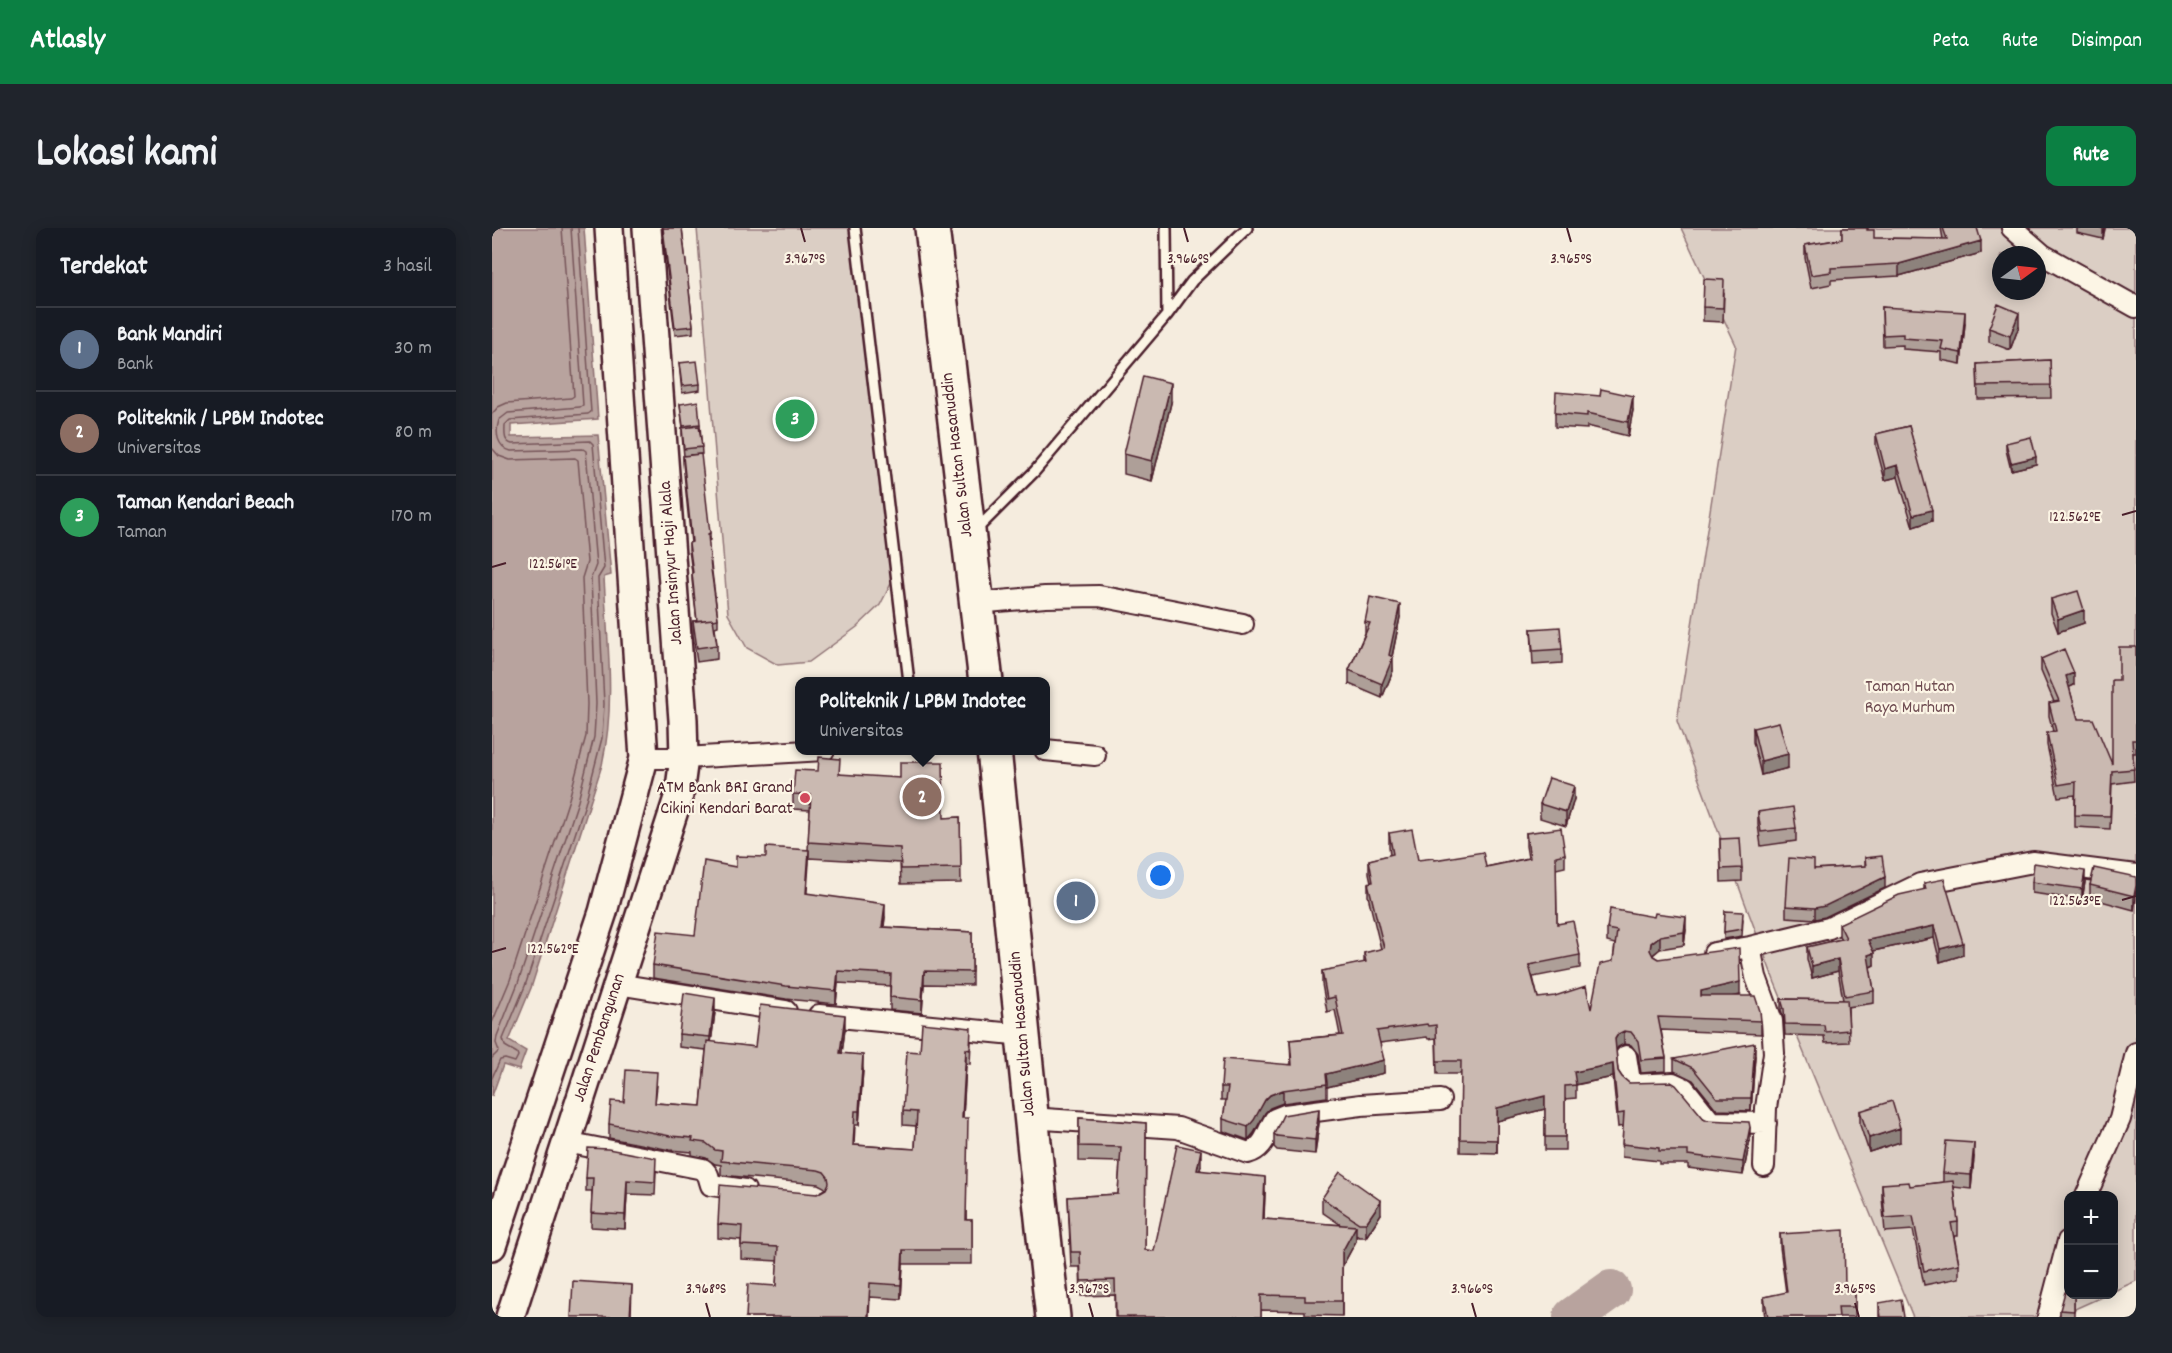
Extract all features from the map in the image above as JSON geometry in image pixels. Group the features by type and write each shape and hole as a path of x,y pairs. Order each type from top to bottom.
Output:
{"highway":[{"name":"Jalan Sultan Hasanuddin","path":"932,228 967,539 985,677"},
{"name":"Jalan Sultan Hasanuddin","path":"995,755 1024,1035 1030,1118 1053,1317"}],"main road":[{"path":"609,228 644,758"},
{"name":"Jalan Insinyur Haji Alala","path":"647,228 684,758"},
{"name":"Jalan Pembangunan","path":"492,1246 603,912 644,758"},
{"name":"Jalan Pembangunan","path":"510,1317 679,795 684,758"}],"street":[{"path":"2012,228 2043,255 2136,307"},
{"path":"976,603 1045,597 1100,596 1243,624"},
{"path":"1050,750 1095,755"},
{"path":"644,758 795,752"},
{"path":"1695,956 1750,947 1829,928 1920,884 2022,864 2033,862 2136,875"},
{"path":"1750,947 1756,977 1772,1022 1774,1053 1766,1122 1764,1166"},
{"path":"617,984 784,1011 1024,1035"},
{"path":"2088,1191 2120,1119 2136,1053"},
{"path":"1626,1056 1632,1084 1673,1083 1684,1088 1711,1122 1766,1122"},
{"path":"1030,1118 1178,1128 1248,1153 1255,1151 1263,1144 1275,1119 1285,1115 1361,1105 1440,1100"},
{"path":"566,1142 703,1169 708,1174 711,1185 759,1191"},
{"path":"2048,1317 2067,1245"}],"lane":[{"path":"855,228 909,677"},
{"path":"1166,228 1167,315"},
{"path":"967,539 1035,471 1167,315 1192,281 1247,228"}],"green space":[{"path":"697,228 853,228 898,570 880,605 857,627 809,662 778,665 747,648 728,614"},
{"name":"Taman Hutan Raya Murhum","path":"1681,228 2136,228 2136,1281 2118,1289 2118,1191 2064,1191 2064,1299 2097,1299 2057,1317 1913,1317 1775,983 1677,721 1736,345"}],"water":[{"path":"492,228 584,228 598,419 511,425 511,437 598,435 611,575 604,577 610,695 602,765 531,988 509,1041 526,1051 519,1070 503,1065 492,1096"}],"building":[{"path":"663,228 682,228 693,326 675,328"},
{"path":"1842,228 1874,230 1874,238 1947,239 1943,228 1977,228 1981,241 1899,264 1831,268 1831,272 1811,275 1805,245 1842,239"},
{"path":"1704,279 1724,280 1723,308 1703,307"},
{"path":"1998,304 2019,313 2010,336 1989,328"},
{"path":"1882,307 1965,312 1961,353 1941,349 1943,341 1903,338 1903,334 1883,335"},
{"path":"2050,360 2051,385 1978,386 1977,364"},
{"path":"697,361 700,384 682,386 679,363"},
{"path":"1143,376 1171,383 1152,461 1124,454"},
{"path":"1601,389 1633,396 1628,422 1587,413 1587,416 1555,413 1556,392 1600,396"},
{"path":"698,401 700,424 683,426 680,404"},
{"path":"699,426 702,447 684,449 682,428"},
{"path":"1909,426 1932,510 1913,515 1898,465 1885,469 1876,434"},
{"path":"2031,437 2036,457 2011,463 2006,443"},
{"path":"701,454 710,533 708,534 711,569 718,619 697,621 683,456"},
{"path":"2078,591 2084,610 2058,619 2051,599"},
{"path":"1370,597 1400,604 1389,655 1393,657 1382,684 1349,670 1370,623 1365,622"},
{"path":"713,619 717,645 697,648 693,621"},
{"path":"1560,627 1562,649 1533,651 1531,629"},
{"path":"2119,647 2136,647 2136,740 2132,740 2134,769 2112,771 2110,816 2075,815 2076,782 2058,785 2047,733 2056,731 2049,703 2059,701 2041,659 2064,649 2074,673 2066,676 2078,719 2093,719 2112,764 2112,680 2119,680"},
{"path":"1779,722 1788,754 1761,761 1753,728"},
{"path":"819,757 840,759 839,774 900,778 900,762 943,762 944,818 960,817 961,868 901,869 900,848 808,842 811,795 793,794 795,770 818,771"},
{"path":"1549,778 1574,786 1566,812 1540,804"},
{"path":"1793,807 1796,828 1761,832 1758,812"},
{"path":"1561,828 1565,854 1556,856 1557,924 1573,921 1580,955 1529,965 1538,998 1555,996 1586,986 1591,1009 1600,964 1613,961 1617,931 1607,929 1610,909 1654,917 1655,913 1686,917 1684,932 1660,936 1651,943 1650,950 1658,959 1739,948 1740,982 1701,991 1701,996 1755,996 1761,1021 1658,1017 1666,1058 1641,1060 1638,1041 1631,1032 1624,1031 1615,1039 1618,1071 1629,1083 1671,1082 1705,1120 1749,1122 1743,1162 1688,1155 1688,1151 1659,1151 1659,1148 1622,1144 1624,1113 1618,1114 1613,1064 1574,1072 1576,1085 1565,1086 1565,1137 1545,1137 1545,1096 1497,1108 1497,1140 1460,1139 1461,1061 1437,1061 1436,1025 1428,1026 1427,1024 1377,1031 1384,1060 1326,1074 1327,1084 1283,1090 1270,1095 1248,1127 1223,1119 1228,1087 1221,1087 1223,1059 1292,1065 1290,1040 1343,1035 1335,997 1327,999 1322,971 1366,962 1364,953 1384,948 1368,883 1373,882 1369,860 1393,854 1389,833 1412,829 1418,860 1434,858 1434,860 1483,852 1486,867 1530,858 1526,833"},
{"path":"1740,838 1742,868 1721,869 1720,839"},
{"path":"766,847 809,850 806,893 885,904 882,927 972,932 972,972 924,971 922,1000 890,997 891,974 838,971 836,991 786,986 653,965 658,931 695,935 704,861 736,867 736,856 766,857"},
{"path":"1882,856 1885,877 1825,906 1815,908 1786,906 1789,858 1814,860 1814,869 1866,866 1865,858"},
{"path":"2034,863 2085,871 2082,889 2032,882"},
{"path":"2094,868 2136,877 2134,896 2090,885"},
{"path":"1944,879 1963,943 1940,949 1934,926 1868,940 1874,953 1868,955 1874,991 1845,996 1838,959 1812,966 1807,947 1846,938 1839,924 1899,895 1926,889 1924,883"},
{"path":"1725,911 1743,912 1742,929 1724,932"},
{"path":"684,993 715,998 710,1037 679,1034"},
{"path":"1781,999 1847,1000 1849,1030 1825,1032 1824,1025 1785,1024"},
{"path":"760,1005 845,1015 840,1053 863,1055 859,1111 855,1111 853,1145 915,1149 917,1112 903,1111 907,1051 920,1052 922,1023 971,1028 970,1050 966,1049 962,1118 968,1118 966,1220 972,1220 972,1250 903,1250 901,1285 870,1283 868,1317 746,1317 748,1284 776,1286 778,1247 741,1245 742,1226 718,1224 720,1185 817,1194 826,1189 829,1183 824,1172 721,1161 722,1151 715,1150 706,1143 692,1141 693,1138 670,1136 609,1124 611,1101 624,1102 626,1070 657,1072 655,1103 701,1106 707,1041 755,1047"},
{"path":"1755,1043 1751,1098 1717,1098 1693,1068 1674,1059"},
{"path":"1892,1101 1900,1128 1869,1138 1860,1111"},
{"path":"1319,1109 1315,1140 1274,1134 1283,1115"},
{"path":"1079,1118 1146,1123 1145,1250 1154,1251 1177,1145 1201,1150 1197,1170 1265,1177 1263,1219 1356,1226 1342,1252 1342,1301 1305,1301 1305,1296 1261,1295 1261,1317 1116,1317 1115,1280 1081,1281 1080,1252 1071,1252 1068,1197 1118,1194 1121,1147 1079,1146"},
{"path":"1946,1141 1974,1143 1971,1175 1943,1173"},
{"path":"588,1148 608,1149 656,1158 655,1182 627,1180 625,1215 591,1213 593,1178 586,1178"},
{"path":"1340,1172 1381,1201 1366,1223 1359,1223 1322,1198"},
{"path":"1953,1181 1958,1222 1951,1223 1959,1264 1924,1271 1913,1216 1885,1218 1882,1184 1909,1182 1910,1186"},
{"path":"1844,1230 1845,1287 1855,1287 1855,1307 1838,1307 1839,1317 1768,1317 1764,1297 1787,1292 1780,1234"},
{"path":"573,1281 632,1285 630,1317 571,1317"},
{"path":"2064,1296 2064,1299 2074,1299 2074,1311 2060,1310"},
{"path":"1901,1299 1904,1317 1881,1317 1879,1303"}],"waterway":[{"path":"1573,1317 1611,1290"}],"place":[{"name":"Taman Kendari Beach","path":"795,419"},
{"name":"Politeknik / LPBM Indotec","path":"922,797"},
{"name":"ATM Bank BRI Grand Cikini Kendari Barat","path":"805,798"},
{"name":"Bank Mandiri","path":"1076,901"}]}
